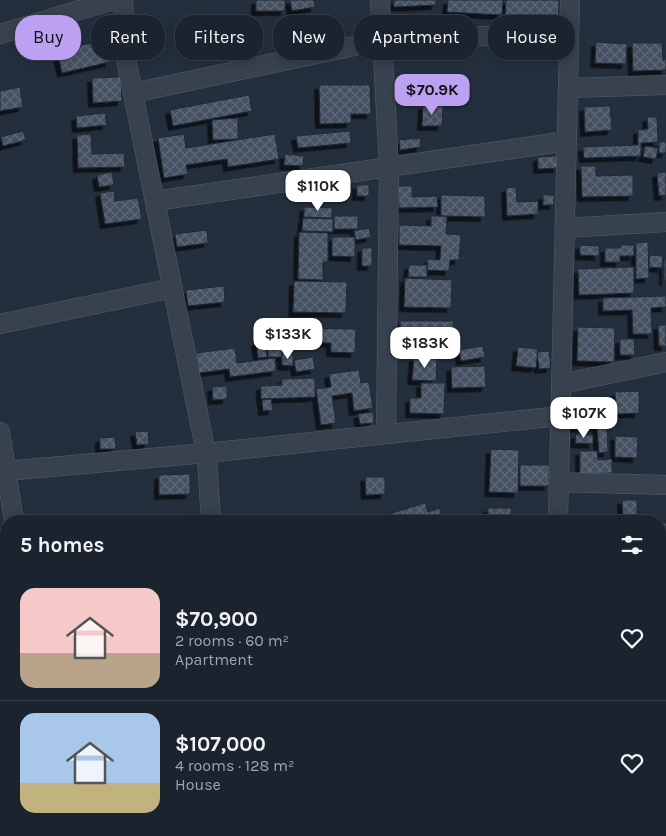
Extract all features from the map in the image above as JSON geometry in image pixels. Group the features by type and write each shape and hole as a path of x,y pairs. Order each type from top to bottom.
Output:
{"street":[{"path":"0,34 113,0"},
{"path":"123,0 126,59 206,453 211,515"},
{"path":"380,0 381,15"},
{"path":"570,0 570,15"},
{"path":"133,93 354,46"},
{"path":"383,60 389,167 386,434"},
{"path":"558,515 569,60"},
{"path":"568,88 666,84"},
{"path":"155,201 567,141"},
{"path":"565,228 666,222"},
{"path":"0,324 172,288"},
{"path":"561,384 666,362"},
{"path":"6,471 206,453 560,416"},
{"path":"0,432 13,515"},
{"path":"559,482 666,485"}],"building":[{"path":"256,0 285,0 285,11 256,11"},
{"path":"290,0 314,0 315,7 292,11"},
{"path":"394,0 436,0 436,5 394,7"},
{"path":"448,0 503,0 502,15 447,12"},
{"path":"506,0 559,0 558,15 505,15"},
{"path":"596,42 627,44 626,64 595,63"},
{"path":"91,43 91,60 109,60 110,62 62,73 59,60 81,60 81,45"},
{"path":"632,43 662,43 663,60 666,59 666,70 633,71"},
{"path":"121,77 122,101 93,103 92,78"},
{"path":"404,77 429,80 427,93 402,90"},
{"path":"319,85 370,85 371,114 351,114 351,123 320,124"},
{"path":"20,87 23,107 0,111 0,91"},
{"path":"249,95 252,111 173,126 170,110"},
{"path":"423,105 443,106 442,126 422,126"},
{"path":"610,106 612,130 585,132 584,107"},
{"path":"105,113 107,125 77,128 76,116"},
{"path":"647,117 657,117 658,142 641,143 641,156 584,158 583,147 638,145 638,130 648,129"},
{"path":"238,118 238,139 213,140 212,120"},
{"path":"23,131 26,140 3,146 1,137"},
{"path":"350,131 351,143 298,148 296,136"},
{"path":"91,134 92,154 124,153 125,167 78,168 77,135"},
{"path":"184,134 186,148 275,134 279,159 228,167 227,159 186,165 188,174 164,178 158,138"},
{"path":"420,138 421,147 400,150 399,140"},
{"path":"659,142 666,142 666,153 659,153"},
{"path":"645,146 658,148 656,159 643,157"},
{"path":"285,154 304,156 303,166 284,165"},
{"path":"558,156 558,168 538,169 538,157"},
{"path":"581,166 596,166 596,176 633,175 633,196 582,197"},
{"path":"112,172 114,185 99,187 97,175"},
{"path":"666,172 666,195 659,196 657,173"},
{"path":"357,185 369,185 369,196 357,196"},
{"path":"398,186 412,186 412,197 437,196 438,207 399,208"},
{"path":"516,187 517,202 538,201 538,214 507,216 506,188"},
{"path":"114,191 115,201 138,198 142,219 105,224 100,193"},
{"path":"441,195 485,196 485,217 441,216"},
{"path":"543,195 554,195 554,205 543,205"},
{"path":"304,207 332,208 332,218 304,217"},
{"path":"334,216 358,216 358,229 334,229"},
{"path":"431,216 447,216 446,234 461,235 459,260 450,260 449,271 427,270 428,259 440,260 441,246 399,245 399,225 431,226"},
{"path":"303,218 333,219 333,232 302,231"},
{"path":"369,228 371,237 356,240 354,231"},
{"path":"207,230 208,243 177,247 175,234"},
{"path":"299,232 328,233 328,262 323,262 323,280 298,279"},
{"path":"332,237 355,237 355,257 332,256"},
{"path":"648,242 649,278 636,279 636,243"},
{"path":"580,245 599,246 599,256 580,255"},
{"path":"620,245 634,245 634,256 620,256 620,262 605,262 605,248 621,248"},
{"path":"362,248 372,248 372,266 362,266"},
{"path":"650,255 663,256 662,268 649,267"},
{"path":"664,259 666,259 666,281 664,281"},
{"path":"409,265 427,265 427,277 408,277"},
{"path":"634,267 634,293 579,295 578,269"},
{"path":"405,278 452,280 451,308 404,307"},
{"path":"294,281 347,282 346,313 293,312"},
{"path":"224,286 225,302 188,306 186,290"},
{"path":"666,296 666,307 651,308 652,334 633,334 632,310 603,311 603,298"},
{"path":"400,321 453,321 453,333 428,333 428,343 401,343"},
{"path":"658,325 666,325 666,346 659,346"},
{"path":"578,327 615,328 614,362 577,361"},
{"path":"295,328 356,329 355,353 331,352 331,343 295,342"},
{"path":"620,339 634,339 635,355 620,355"},
{"path":"265,341 267,357 258,358 256,342"},
{"path":"483,346 485,357 461,361 459,350"},
{"path":"518,347 538,349 536,368 516,366"},
{"path":"235,348 237,363 275,358 276,371 230,377 229,369 199,373 196,353"},
{"path":"268,349 282,349 282,357 268,357"},
{"path":"549,351 551,368 539,369 537,352"},
{"path":"282,353 293,354 293,366 282,365"},
{"path":"313,357 315,369 296,372 294,360"},
{"path":"414,357 437,359 436,381 412,380"},
{"path":"485,366 486,387 452,388 451,367"},
{"path":"359,370 361,383 369,382 373,408 354,411 352,393 332,396 336,423 321,425 316,389 331,387 329,374"},
{"path":"315,378 315,397 261,399 261,386 282,385 282,379"},
{"path":"421,383 445,383 444,414 410,413 410,398 421,398"},
{"path":"227,386 227,399 213,400 212,387"},
{"path":"639,391 639,413 616,414 615,392"},
{"path":"598,398 598,410 608,409 609,426 574,428 573,400"},
{"path":"271,399 273,410 263,411 262,400"},
{"path":"373,412 374,423 360,424 358,414"},
{"path":"597,428 607,428 608,452 599,453"},
{"path":"148,431 149,444 137,445 135,432"},
{"path":"576,434 593,435 593,444 575,443"},
{"path":"615,436 638,437 637,458 615,457"},
{"path":"115,437 116,449 100,449 100,438"},
{"path":"491,449 519,450 518,493 489,492"},
{"path":"580,451 597,451 598,460 612,459 612,473 580,474"},
{"path":"520,465 549,465 549,486 520,486"},
{"path":"190,474 190,494 159,495 159,475"},
{"path":"365,477 385,477 385,494 366,495"},
{"path":"622,500 637,500 637,515 623,515"},
{"path":"425,503 428,512 439,508 442,515 386,515"},
{"path":"488,508 511,508 511,515 488,515"}]}
